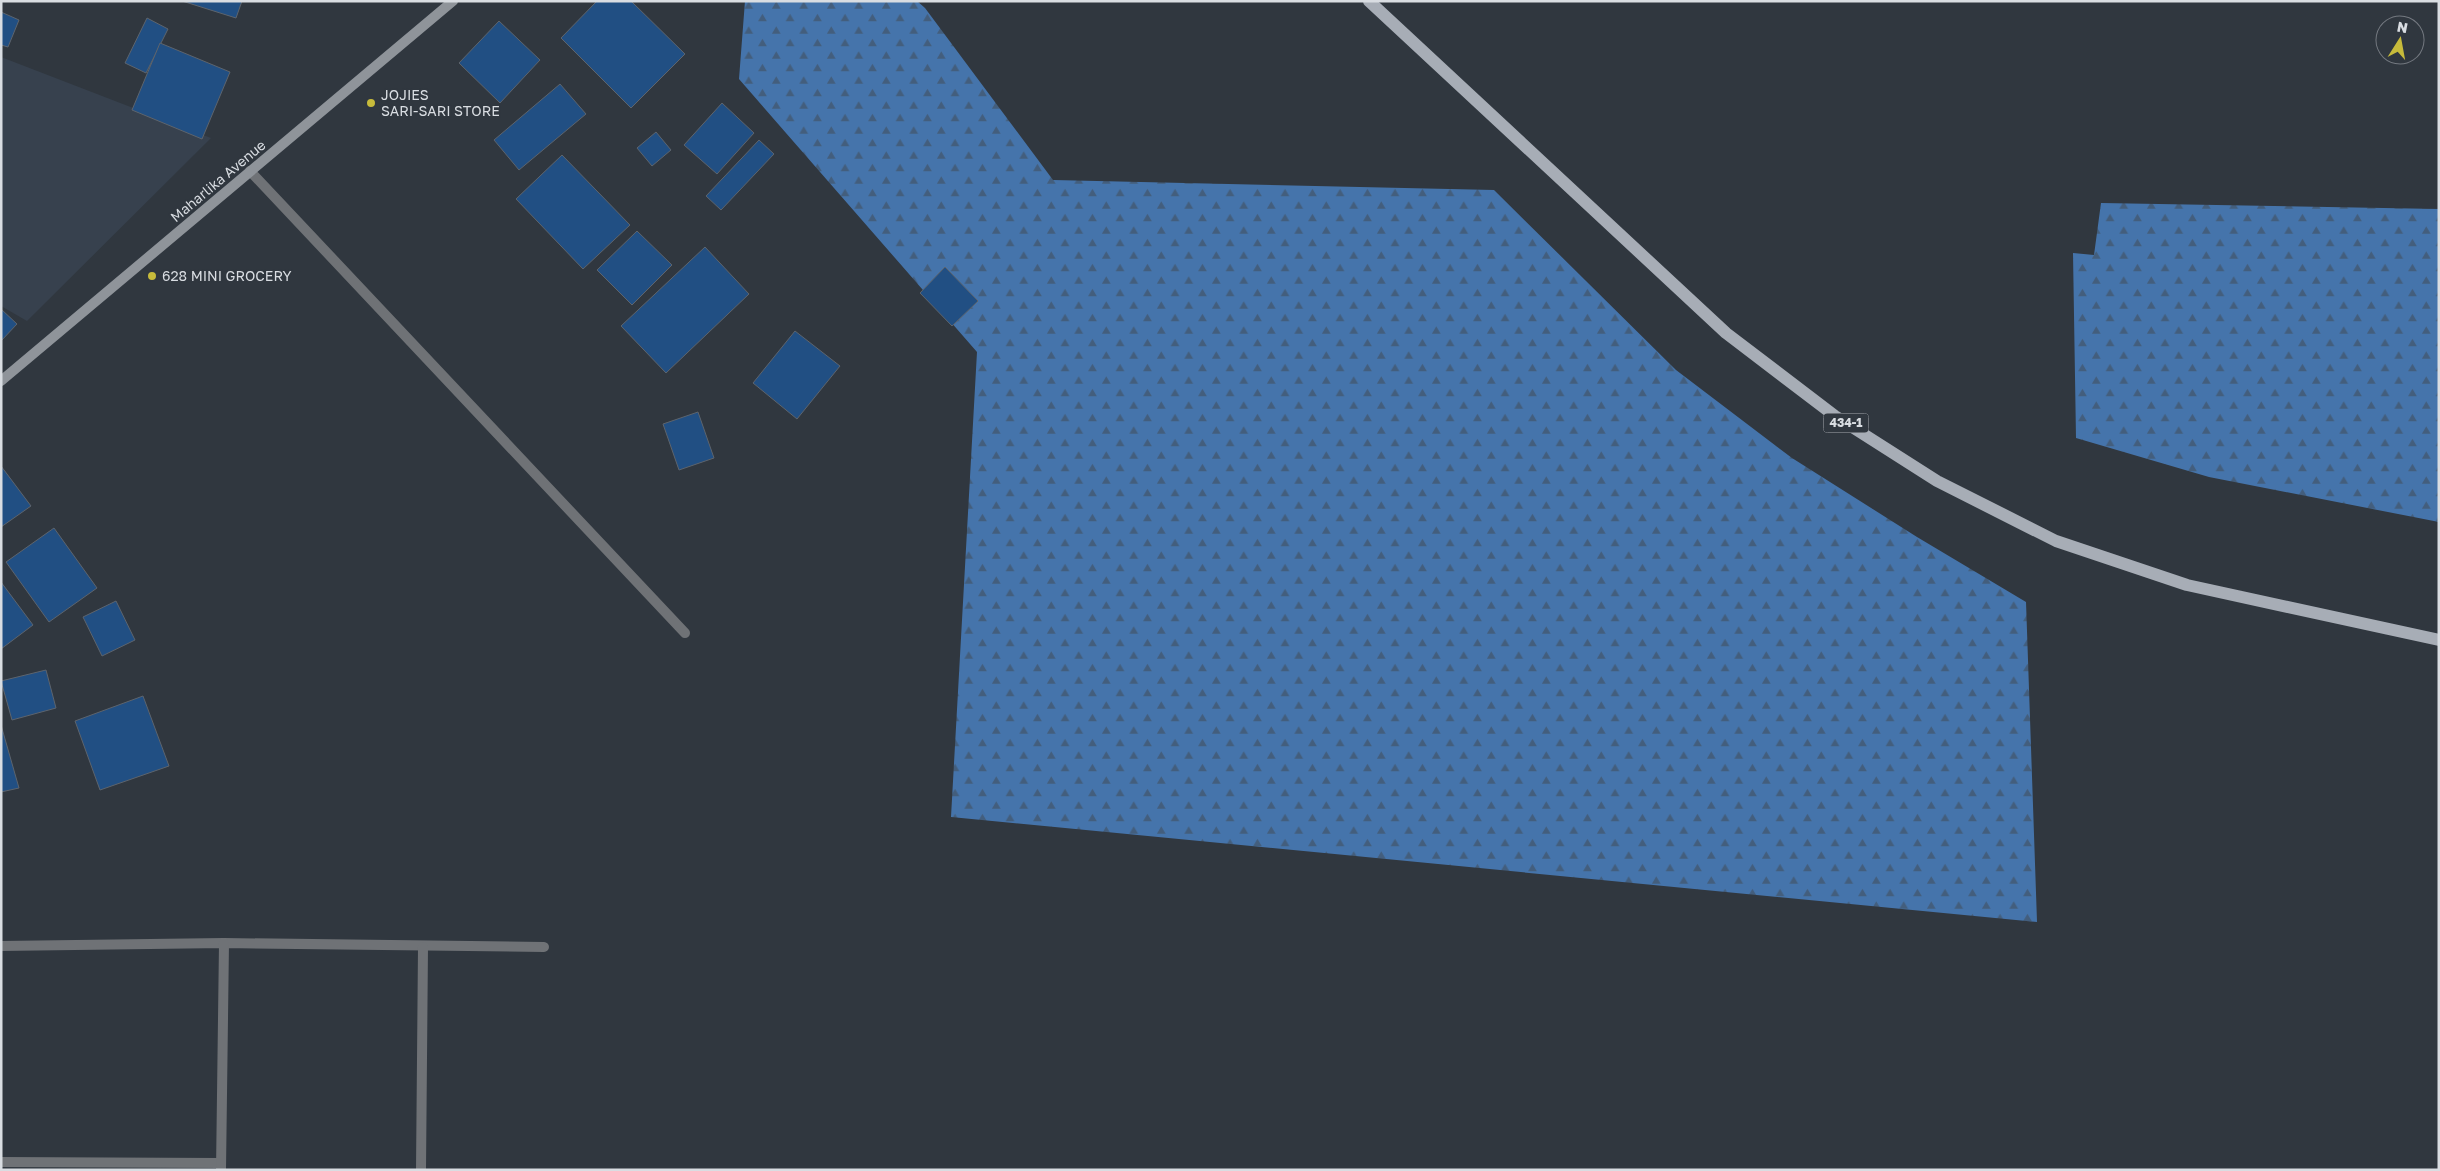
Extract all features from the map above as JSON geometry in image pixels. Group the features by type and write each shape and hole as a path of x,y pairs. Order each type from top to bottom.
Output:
{"main road":[{"name":"Maharlika Avenue","path":"1,382 453,1"},
{"name":"434-1","path":"1370,1 1726,333 1835,416 1937,482 2056,541 2187,585 2439,640"}],"street":[{"path":"250,171 685,633"},
{"path":"1,946 224,943 423,947 544,947"},
{"path":"1,1162 221,1166 224,943"},
{"path":"421,1170 423,947"}],"shaded area":[{"path":"1,57 211,138 27,321 1,306"}],"green space":[{"path":"745,1 917,1 925,8 1053,180 1494,190 1676,370 1792,458 1917,537 2026,602 2037,922 951,817 977,352 739,79"},
{"path":"2101,203 2439,209 2439,522 2209,477 2076,438 2073,253 2094,255"}],"building":[{"path":"182,1 242,1 236,18"},
{"path":"597,1 631,1 685,54 631,108 561,38"},
{"path":"1,12 19,20 8,47 1,45"},
{"path":"147,18 168,29 146,73 125,63"},
{"path":"499,21 540,60 500,103 459,63"},
{"path":"160,43 230,72 202,139 132,110"},
{"path":"560,84 586,114 519,170 494,140"},
{"path":"722,103 754,133 717,174 684,145"},
{"path":"656,132 671,150 652,166 637,148"},
{"path":"759,140 774,154 721,210 706,196"},
{"path":"562,155 630,225 583,269 516,199"},
{"path":"637,231 672,265 632,305 597,270"},
{"path":"705,247 749,294 666,373 621,326"},
{"path":"945,267 978,301 952,326 920,293"},
{"path":"1,309 17,324 1,341"},
{"path":"795,331 840,366 797,419 753,383"},
{"path":"698,412 714,458 679,470 663,424"},
{"path":"1,466 31,506 1,527"},
{"path":"54,528 97,588 49,622 6,562"},
{"path":"1,582 33,625 1,649"},
{"path":"116,601 135,640 102,656 83,617"},
{"path":"46,670 56,708 12,720 1,681"},
{"path":"143,696 169,766 100,790 75,721"},
{"path":"1,725 19,788 1,792"}],"place":[{"name":"JOJIES SARI-SARI STORE","path":"371,103"},
{"name":"628 MINI GROCERY","path":"152,276"}]}
